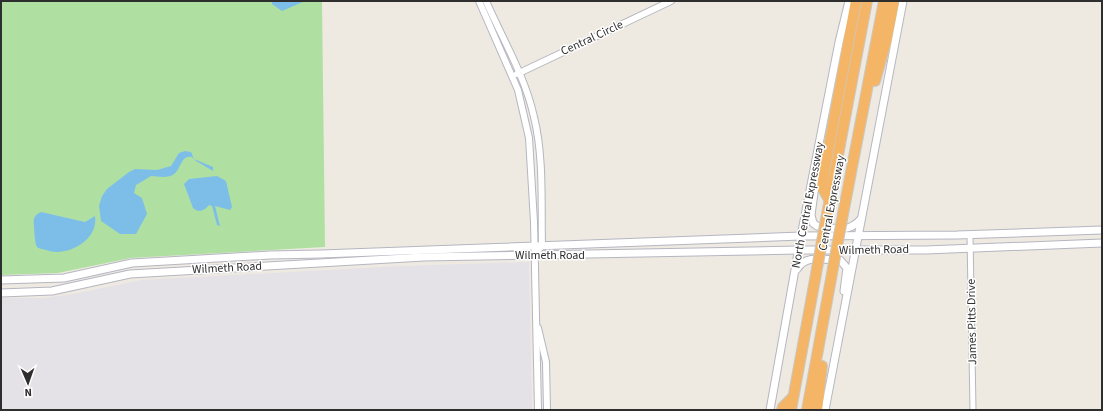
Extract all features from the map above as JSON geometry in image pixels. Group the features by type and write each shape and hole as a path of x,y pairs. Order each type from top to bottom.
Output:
{"highway":[{"path":"830,201 822,187 856,1"},
{"name":"Central Expressway","path":"791,410 867,1"},
{"name":"Central Expressway","path":"807,410 884,1"},
{"path":"852,168 864,136 894,1"},
{"path":"817,410 820,378 834,299 833,268"},
{"path":"782,410 793,397"}],"main road":[{"name":"North Central Expressway","path":"770,410 798,250 849,1"},
{"path":"825,410 831,373 843,323 855,251 903,1"},
{"path":"818,151 817,183 811,215 813,223 816,226 847,229 855,226 862,218"},
{"name":"Wilmeth Road","path":"1,280 64,278 132,263 270,255 341,254 801,236 970,235 1102,230"},
{"path":"715,252 715,247 719,242 754,241 769,237"},
{"path":"635,242 635,254"},
{"name":"Wilmeth Road","path":"1,293 52,291 130,274 341,262 535,255 798,250 855,251 1102,243"},
{"path":"341,254 341,262"},
{"path":"795,273 801,263 806,260 840,260 844,262 847,268 843,299 843,323"}],"street":[{"path":"479,1 512,76 524,109 529,138 538,246"},
{"path":"486,1 520,72 534,117 539,145 538,246 535,255 538,410"},
{"name":"Central Circle","path":"512,76 671,1"},
{"name":"James Pitts Drive","path":"970,235 973,410"},
{"path":"536,322 541,336 546,362 547,410"}],"shaded area":[{"path":"529,262 532,410 1,410 1,298 42,298 74,294 141,280 400,266"}],"green space":[{"path":"1,1 322,1 325,247 131,258 58,273 1,275"}],"water":[{"path":"272,1 305,1 282,11 272,4"},
{"path":"185,151 191,152 194,159 192,157 185,158 174,174 165,177 151,176 136,185 134,193 142,198 147,214 136,234 120,234 101,221 99,206 102,196 107,189 135,169 157,170 171,166 179,153"},
{"path":"194,159 213,167 213,171 196,161"},
{"path":"217,176 226,181 232,207 230,210 215,206 220,226 217,225 212,206 209,205 201,211 193,208 184,184 189,179"},
{"path":"41,212 85,222 95,216 95,225 92,233 87,239 72,249 54,252 40,249 36,246 35,241 34,219 37,214"}]}
